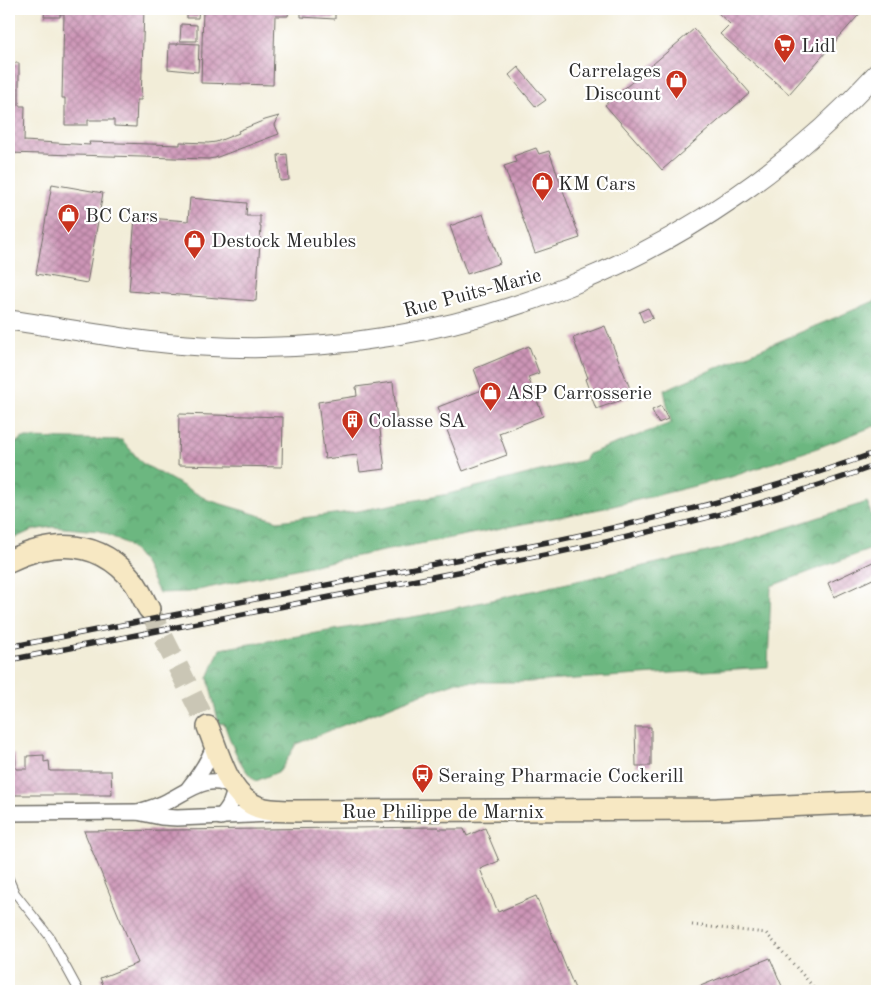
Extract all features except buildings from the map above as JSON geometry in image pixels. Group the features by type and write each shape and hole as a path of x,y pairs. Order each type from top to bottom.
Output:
{"main road":[{"path":"9,561 25,553 62,545 84,548 105,555 135,583 149,609"},
{"path":"212,735 234,788 244,798 264,809 296,811"},
{"name":"Rue Philippe de Marnix","path":"296,811 717,809 877,802"}],"street":[{"name":"Rue Puits-Marie","path":"9,320 165,343 262,348 318,345 372,339 456,323 495,313 562,290 595,276 634,257 710,213 762,178 791,154 839,111 877,73"},
{"path":"190,788 201,773 212,752 212,735"},
{"path":"137,812 166,802 196,785 217,782 234,788 233,799 226,812 220,816"},
{"name":"Rue Philippe de Marnix","path":"9,813 137,812 177,818 258,815 296,811"}],"lane":[{"path":"9,879 15,893 49,936 79,991"}],"path":[{"path":"692,925 766,933 817,991"}],"green space":[{"path":"877,300 877,425 820,447 731,477 605,508 342,559 189,592 159,593 145,565 137,554 125,543 100,531 52,527 32,530 9,541 9,447 23,438 122,440 142,463 208,500 278,521 358,511 448,494 584,460 588,454 671,423 664,390"},
{"path":"867,502 877,532 877,547 771,586 768,667 528,682 457,682 416,696 296,744 280,771 256,781 241,763 224,723 219,724 208,678 220,649 424,615 716,550"}],"tunnel":[{"path":"149,609 208,727"}],"railway":[{"path":"9,647 558,540 679,512 759,490 877,452"},
{"path":"9,660 560,552 760,503 877,465"}],"place":[{"name":"Lidl","path":"785,64"},
{"name":"Carrelages Discount","path":"677,100"},
{"name":"KM Cars","path":"542,202"},
{"name":"BC Cars","path":"69,234"},
{"name":"Destock Meubles","path":"195,259"},
{"name":"ASP Carrosserie","path":"490,411"},
{"name":"Colasse SA","path":"352,439"},
{"name":"Seraing Pharmacie Cockerill","path":"422,794"}]}
